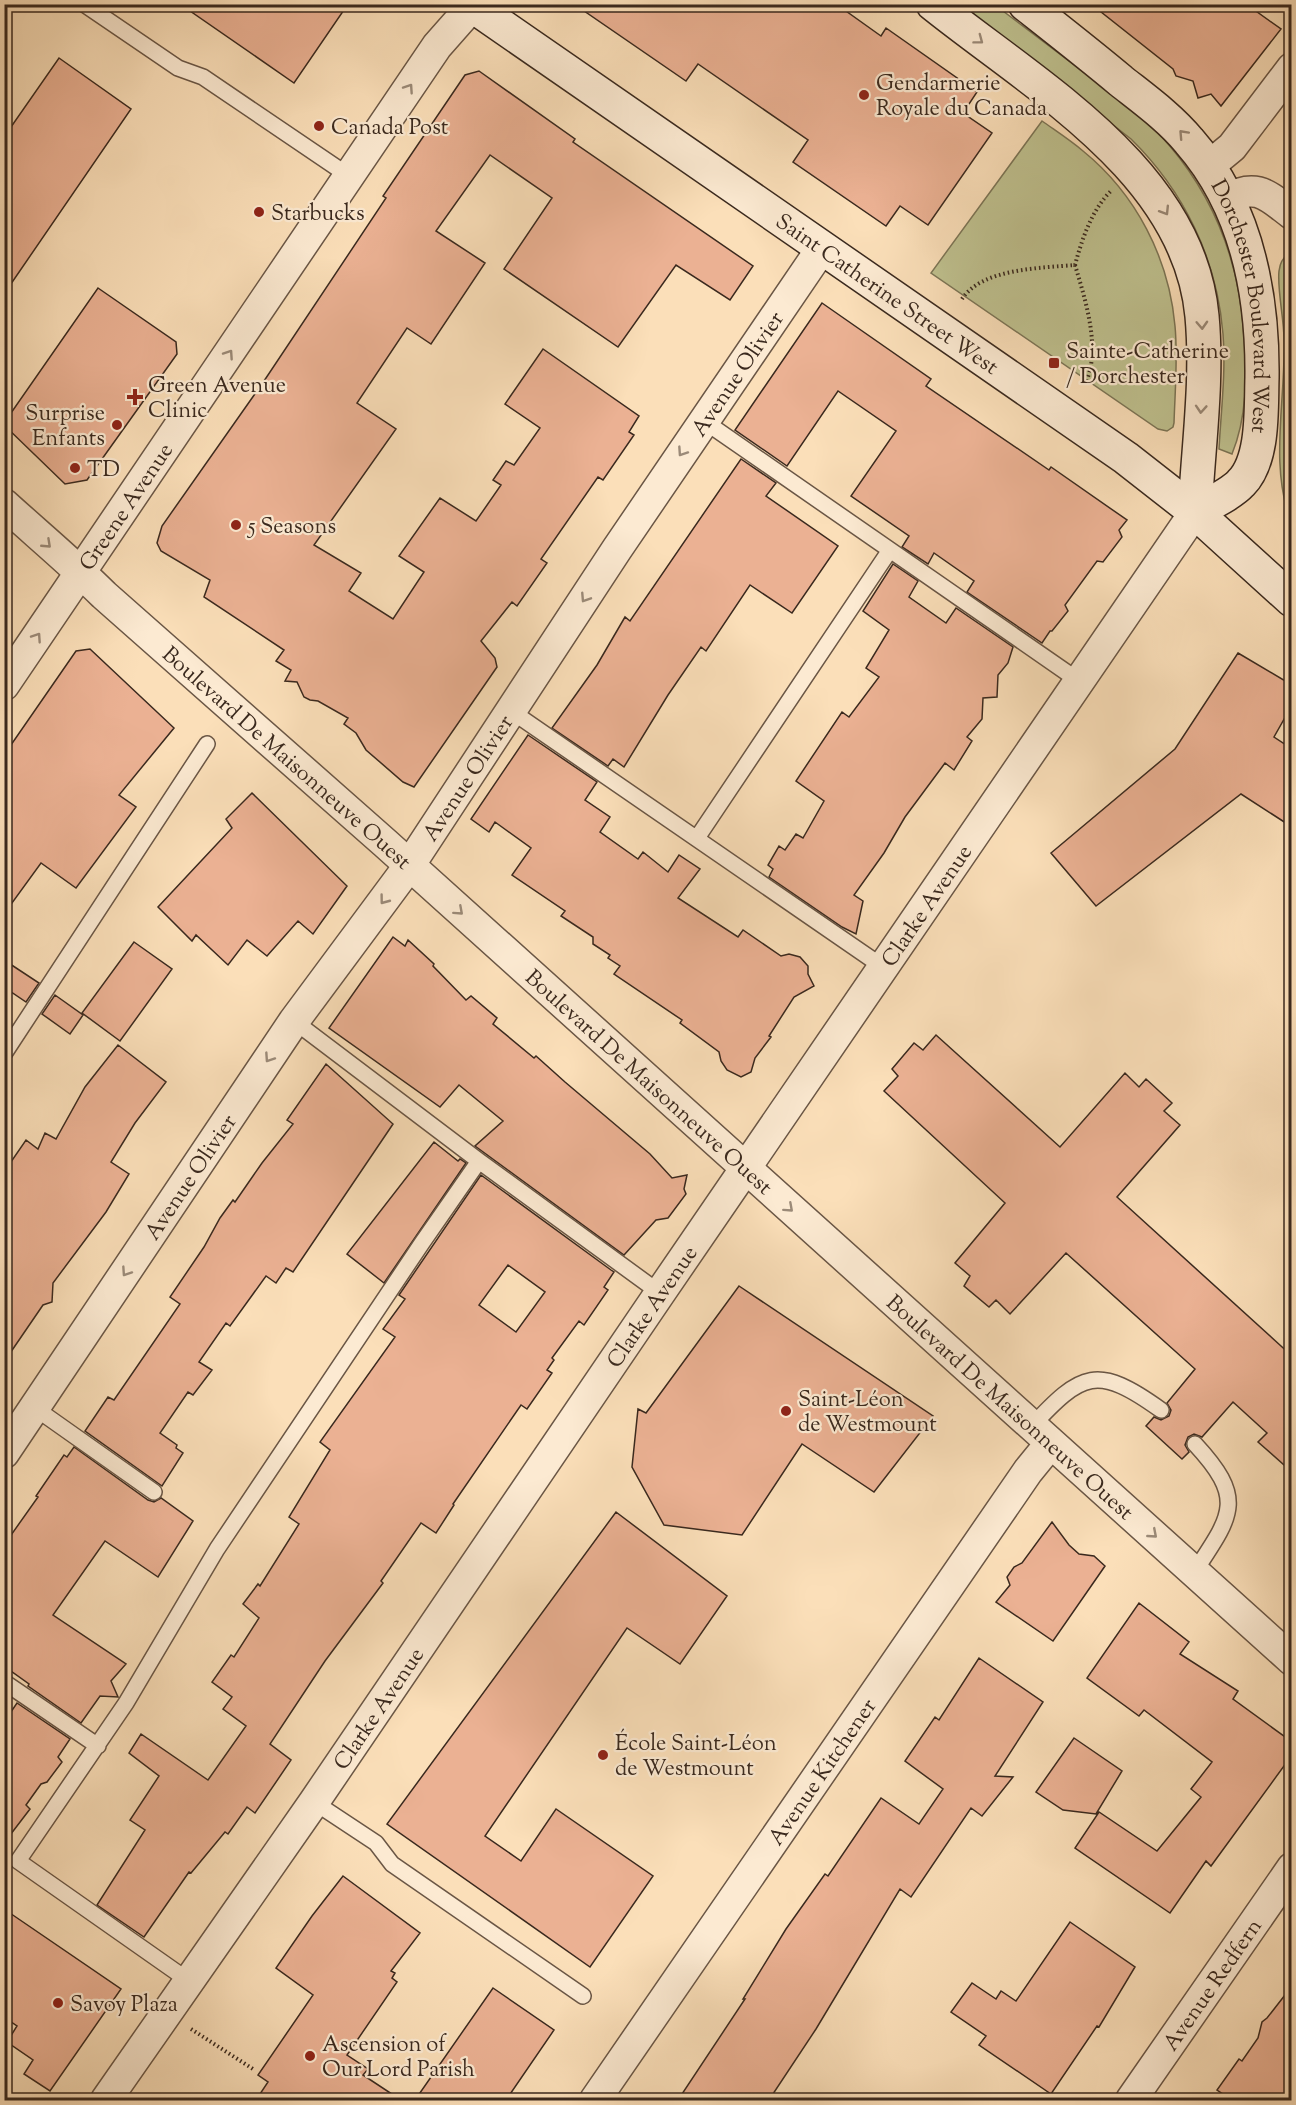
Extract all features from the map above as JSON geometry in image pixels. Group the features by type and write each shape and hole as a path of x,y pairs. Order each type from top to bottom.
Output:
{"main road":[{"name":"Dorchester Boulevard West","path":"933,4 1087,125 1124,160 1154,195 1178,234 1186,251 1197,288 1202,324 1203,390 1195,512"},
{"name":"Dorchester Boulevard West","path":"1025,4 1162,113 1188,140 1209,166 1227,199 1245,242 1258,293 1262,355 1259,440 1254,460 1240,484 1195,512"},
{"name":"Saint Catherine Street West","path":"472,5 1100,439 1195,512 1292,600"}],"street":[{"name":"Greene Avenue","path":"4,685 437,46 472,5"},
{"path":"1209,166 1232,147 1292,68"},
{"path":"1227,199 1241,191 1254,190 1292,214"},
{"name":"Avenue Olivier","path":"4,1454 294,1021 409,866 610,558 822,248"},
{"name":"Boulevard De Maisonneuve Ouest","path":"4,504 1292,1660"},
{"name":"Clarke Avenue","path":"106,2100 315,1802 660,1293 1195,512"},
{"name":"Avenue Kitchener","path":"595,2100 1028,1471 1041,1435"},
{"name":"Avenue Redfern","path":"1131,2100 1292,1868"}],"lane":[{"path":"84,4 178,69 202,77 349,176"},
{"path":"704,421 1079,681"},
{"path":"697,838 890,550"},
{"path":"511,711 883,967"},
{"path":"4,1054 207,744"},
{"path":"294,1021 660,1293"},
{"path":"189,1981 18,1861 126,1703 216,1549 422,1243 480,1161"},
{"path":"1041,1435 1063,1393 1081,1382 1098,1379 1115,1383 1135,1392 1161,1410"},
{"path":"35,1408 154,1492"},
{"path":"1195,1571 1220,1532 1229,1505 1225,1482 1196,1444"},
{"path":"4,1682 98,1746"},
{"path":"315,1802 376,1843 392,1864 584,1995"}],"path":[{"path":"1085,384 1090,373 1092,358 1090,325 1075,265 1098,206 1117,186"},
{"path":"962,300 981,283 999,275 1030,269 1075,265"},
{"path":"188,2027 254,2069"}],"green space":[{"path":"974,5 995,5 1131,109 1169,145 1200,188 1223,235 1242,311 1245,397 1241,426 1232,454 1219,449 1224,363 1223,334 1214,279 1195,228 1182,204 1150,159 1131,139 972,15"},
{"path":"1042,121 1083,151 1119,187 1147,229 1157,252 1166,276 1176,338 1174,423 1173,427 1167,431 1158,429 931,273"},
{"path":"1291,253 1291,522 1284,500 1281,478 1280,432 1284,339 1279,278 1281,262"}],"building":[{"path":"180,4 348,4 294,83"},
{"path":"574,4 836,4 881,36 886,28 977,92 963,113 992,133 928,225 900,206 886,226 793,162 808,140 698,64 686,81"},
{"path":"1091,4 1246,4 1281,29 1221,106 1211,94 1198,98 1193,81 1176,76 1173,69"},
{"path":"59,58 131,109 4,294 4,137"},
{"path":"479,71 575,139 573,142 753,266 730,300 676,265 618,347 504,269 552,198 490,155 436,231 485,263 431,344 407,328 357,403 396,429 314,545 361,573 349,591 393,619 424,572 399,556 440,498 476,521 501,485 493,480 506,461 514,465 540,428 505,404 543,349 639,416 629,432 634,435 603,480 598,477 541,559 547,563 517,606 512,602 481,641 495,658 497,667 414,787 403,782 366,750 356,733 344,724 348,718 318,701 304,697 297,682 285,681 291,670 276,661 284,650 204,597 210,580 161,551 157,543 162,526 264,381 386,198 383,196 465,75"},
{"path":"98,288 176,342 177,354 87,480 65,484 4,423"},
{"path":"822,303 931,379 926,386 1049,470 1051,467 1127,520 1119,530 1122,537 1103,562 1097,561 1065,605 1068,611 1042,643 967,592 974,581 934,553 928,564 902,547 909,536 851,496 896,431 838,391 787,466 735,430"},
{"path":"741,459 776,483 766,496 838,546 792,613 750,585 706,651 701,647 668,695 624,767 613,759 608,766 552,728 597,665 625,617 630,621"},
{"path":"893,564 918,581 909,597 946,623 956,608 1013,647 1008,663 998,675 997,697 983,698 982,719 967,737 972,741 954,770 945,763 905,817 884,853 854,895 863,901 856,934 842,927 769,877 773,869 768,865 779,846 785,850 796,834 803,838 824,801 796,781 842,712 849,717 879,677 866,668 889,630 863,611"},
{"path":"90,649 174,728 119,795 136,807 76,888 41,863 4,914 4,755 76,651"},
{"path":"1238,653 1292,685 1292,705 1274,737 1292,749 1292,827 1241,794 1096,906 1051,853 1175,749"},
{"path":"528,735 597,782 585,800 610,817 600,832 638,859 643,852 668,872 679,855 700,869 678,898 738,937 743,930 781,956 789,954 800,957 808,966 808,974 814,986 794,997 769,1036 771,1037 755,1058 751,1072 741,1077 727,1070 721,1061 719,1052 680,1023 682,1020 614,974 620,966 608,958 610,955 593,944 593,937 561,916 565,911 512,875 531,848 495,822 489,832 471,819"},
{"path":"252,793 347,886 313,934 298,921 267,956 247,940 228,965 196,935 192,941 158,907 232,828 226,819"},
{"path":"393,937 405,946 408,940 434,964 433,966 466,1000 471,996 497,1018 493,1024 534,1058 536,1056 650,1154 672,1178 687,1175 684,1189 686,1194 668,1218 656,1220 624,1255 475,1146 503,1121 459,1085 440,1107 329,1028"},
{"path":"134,942 172,969 120,1041 82,1013"},
{"path":"4,960 39,983 26,1002 4,987"},
{"path":"55,995 83,1015 70,1034 42,1014"},
{"path":"936,1035 1060,1147 1125,1073 1139,1087 1146,1079 1172,1103 1164,1111 1180,1125 1117,1197 1292,1356 1292,1472 1258,1442 1267,1433 1233,1402 1202,1437 1194,1434 1188,1437 1185,1445 1189,1452 1182,1459 1146,1426 1154,1417 1161,1420 1169,1416 1171,1410 1167,1403 1195,1369 1066,1253 1010,1314 996,1300 989,1307 964,1286 970,1276 955,1263 1005,1203 884,1091 898,1076 892,1069 914,1043 923,1050"},
{"path":"118,1045 166,1082 135,1123 111,1162 129,1174 106,1212 53,1283 52,1302 43,1305 4,1362 4,1172 26,1140 38,1149 45,1133 56,1139 85,1087"},
{"path":"326,1064 393,1124 293,1272 286,1268 276,1283 266,1276 230,1326 226,1323 199,1362 212,1370 193,1395 188,1392 160,1433 177,1445 176,1448 183,1453 162,1486 85,1431 108,1397 114,1400 180,1304 170,1297 204,1247 220,1218 233,1200 235,1202 293,1124 287,1120"},
{"path":"434,1142 458,1161 460,1159 466,1163 384,1283 347,1254"},
{"path":"481,1175 614,1272 604,1287 608,1290 584,1325 579,1321 552,1358 554,1360 547,1370 552,1373 527,1409 521,1405 453,1504 436,1533 421,1523 381,1581 383,1583 325,1661 270,1744 291,1760 255,1813 247,1807 228,1834 225,1832 191,1873 189,1872 144,1937 97,1905 145,1830 130,1820 159,1776 129,1753 141,1734 208,1780 246,1726 223,1709 232,1697 212,1682 231,1655 234,1657 259,1618 243,1604 258,1584 260,1586 299,1524 289,1517 330,1450 320,1442 395,1337 383,1329 405,1299 399,1295","holes":["508,1265 545,1292 516,1332 479,1305"]},
{"name":"Saint-Léon de Westmount","path":"739,1286 933,1416 874,1492 802,1444 742,1535 664,1525 632,1467 638,1409 646,1413"},
{"path":"74,1447 148,1500 154,1502 161,1498 193,1521 158,1577 105,1541 53,1615 126,1664 111,1681 118,1697 100,1696 81,1723 4,1666 4,1545 64,1455 67,1457"},
{"path":"616,1512 727,1596 680,1664 627,1628 485,1836 521,1861 556,1809 653,1876 590,1967 387,1824"},
{"path":"1052,1522 1069,1545 1079,1554 1094,1556 1105,1566 1053,1641 996,1602 1010,1585 1007,1577 1014,1567 1022,1563"},
{"path":"1139,1603 1189,1642 1180,1654 1238,1691 1233,1699 1292,1742 1292,1755 1211,1866 1206,1861 1170,1913 1075,1848 1099,1812 1157,1851 1201,1797 1191,1789 1212,1762 1144,1710 1139,1716 1087,1678"},
{"path":"979,1658 1043,1702 995,1776 1013,1777 982,1816 971,1808 911,1897 900,1889 816,2029 769,2100 678,2100 745,1999 743,1999 786,1929 825,1874 828,1876 881,1798 919,1824 943,1789 905,1761 935,1717 939,1720"},
{"path":"17,1703 70,1739 58,1757 62,1762 47,1782 41,1784 26,1805 30,1809 4,1843 4,1722"},
{"path":"1074,1738 1122,1771 1096,1814 1063,1810 1036,1792"},
{"path":"343,1876 420,1933 391,1971 395,1973 392,1978 397,1982 347,2055 368,2069 363,2075 401,2100 256,2100 268,2082 258,2075 313,1995 276,1968"},
{"name":"Savoy Plaza","path":"4,1909 121,1989 50,2091 24,2074 33,2060 7,2042 17,2026 4,2017"},
{"path":"1070,1922 1135,1967 1099,2027 1097,2026 1051,2094 979,2045 986,2036 951,2012 972,1983 996,1999 1001,1991 1016,2001"},
{"path":"1292,1986 1292,2100 1232,2100 1217,2090 1239,2059 1242,2061 1258,2038 1262,2022"},
{"path":"493,1988 554,2030 506,2100 415,2100"}],"place":[{"name":"Gendarmerie Royale du Canada","path":"864,95"},
{"name":"Canada Post","path":"319,126"},
{"name":"Starbucks","path":"259,212"},
{"name":"Sainte-Catherine / Dorchester","path":"1054,363"},
{"name":"Green Avenue Clinic","path":"135,397"},
{"name":"Surprise Enfants","path":"117,425"},
{"name":"TD","path":"75,468"},
{"name":"5 Seasons","path":"236,525"},
{"name":"Saint-Léon de Westmount","path":"786,1411"},
{"name":"École Saint-Léon de Westmount","path":"603,1755"},
{"name":"Savoy Plaza","path":"58,2003"},
{"name":"Ascension of Our Lord Parish","path":"310,2056"}]}
